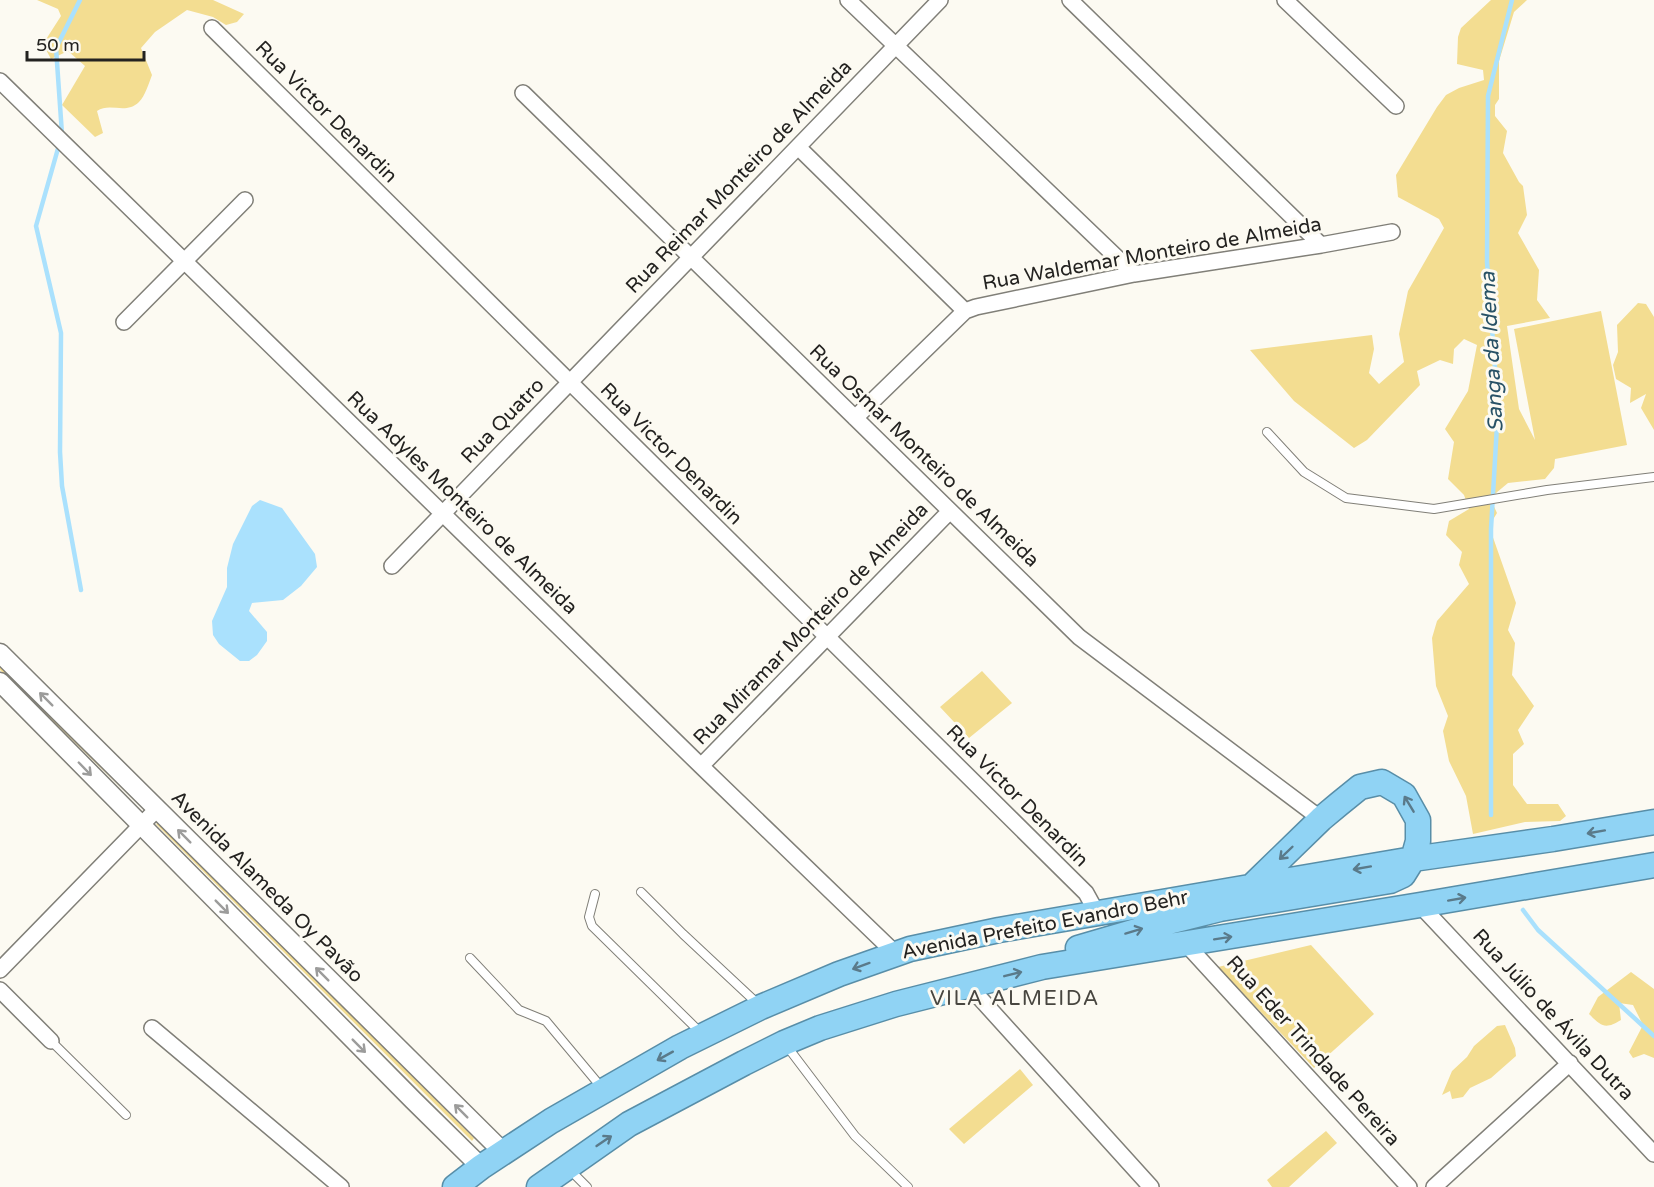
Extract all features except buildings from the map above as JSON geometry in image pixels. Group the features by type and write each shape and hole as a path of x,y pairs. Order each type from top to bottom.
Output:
{"highway":[{"path":"1042,967 1056,955 1220,909 1390,881 1403,875 1413,859 1418,841 1418,820 1404,795 1382,782 1360,787 1321,819 1251,887"},
{"name":"Avenida Prefeito Evandro Behr","path":"454,1187 502,1152 603,1090 704,1035 761,1007 839,974 910,949 999,930 1413,859 1654,822"},
{"name":"Avenida Prefeito Evandro Behr","path":"540,1187 629,1124 705,1083 784,1043 862,1014 1042,967 1654,865"}],"street":[{"path":"848,0 1134,274"},
{"name":"Rua Reimar Monteiro de Almeida","path":"569,383 940,0"},
{"path":"1070,0 1321,245"},
{"path":"1285,0 1396,106"},
{"name":"Rua Victor Denardin","path":"212,28 1086,893 1097,913"},
{"name":"Rua Adyles Monteiro de Almeida","path":"0,81 896,954"},
{"name":"Rua Osmar Monteiro de Almeida","path":"523,93 1079,637 1321,819"},
{"path":"798,147 965,311"},
{"path":"124,322 245,200"},
{"name":"Rua Waldemar Monteiro de Almeida","path":"855,418 965,311 976,307 1134,274 1392,232"},
{"name":"Rua Quatro","path":"392,566 569,383"},
{"name":"Rua Miramar Monteiro de Almeida","path":"701,766 950,511"},
{"name":"Avenida Alameda Oy Pavão","path":"0,653 502,1152"},
{"path":"0,682 481,1167"},
{"path":"0,970 157,809"},
{"name":"Rua Júlio de Ávila Dutra","path":"1420,905 1654,1154"},
{"name":"Rua Eder Trindade Pereira","path":"1186,944 1408,1187"},
{"path":"969,986 1151,1187"},
{"path":"0,990 51,1041"},
{"path":"152,1028 342,1187"},
{"path":"1434,1187 1570,1064"}],"lane":[{"path":"1267,432 1304,472 1346,498 1434,509 1547,490 1654,477"},
{"path":"641,892 761,1007"},
{"path":"595,894 589,917 592,926 704,1035"},
{"path":"471,958 519,1010 546,1021 603,1090"},
{"path":"51,1041 126,1115"},
{"path":"784,1043 855,1136 908,1187"},
{"path":"567,1167 588,1187"}],"shaded area":[{"path":"37,0 213,0 244,14 237,22 226,25 213,17 187,10 155,32 141,48 152,75 143,96 139,102 129,108 107,108 97,111 103,133 95,137 62,105 85,66 68,51 51,59 43,44 61,16 58,9"},
{"path":"1491,0 1527,0 1514,12 1499,61 1499,99 1495,105 1495,116 1507,131 1503,153 1523,186 1527,215 1518,233 1539,270 1537,300 1550,318 1507,326 1519,409 1535,440 1514,329 1601,311 1627,445 1555,459 1554,468 1545,479 1508,483 1490,498 1497,513 1489,526 1516,603 1508,630 1515,643 1512,675 1534,706 1518,730 1524,744 1513,754 1513,785 1527,804 1558,804 1566,816 1560,821 1525,822 1473,834 1466,796 1449,761 1443,731 1448,716 1436,686 1432,638 1437,621 1469,584 1459,565 1462,552 1446,535 1449,521 1469,509 1464,495 1448,479 1454,442 1445,429 1468,391 1477,345 1464,339 1454,349 1453,364 1440,360 1417,371 1420,385 1367,440 1354,448 1294,401 1250,350 1372,335 1374,349 1369,373 1379,384 1404,362 1399,334 1408,291 1444,228 1439,219 1398,197 1396,175 1446,95 1484,80 1483,70 1457,64 1458,37 1461,28"},
{"path":"1638,303 1646,304 1654,317 1654,430 1641,408 1646,394 1630,403 1631,388 1616,379 1613,365 1618,352 1617,325"},
{"path":"0,664 142,802 139,805 0,670"},
{"path":"982,671 1012,703 969,738 940,707"},
{"path":"159,822 474,1138 472,1141 156,824"},
{"path":"1311,945 1374,1014 1314,1068 1218,967"},
{"path":"1631,972 1654,989 1654,1058 1644,1054 1633,1058 1629,1052 1643,1025 1633,1005 1619,1003 1621,1020 1607,1026 1600,1024 1589,1014 1598,997"},
{"path":"1505,1025 1516,1056 1491,1078 1470,1088 1463,1097 1452,1099 1450,1091 1442,1095 1452,1071 1467,1057 1474,1046 1497,1026"},
{"path":"1020,1069 1033,1085 964,1144 949,1129"},
{"path":"1326,1131 1337,1143 1289,1187 1272,1187 1267,1180"}],"water":[{"path":"260,500 282,508 315,554 317,567 301,586 283,600 252,603 249,611 267,632 267,641 257,655 249,661 240,661 219,644 213,635 212,621 227,587 227,568 233,544 252,506"}],"waterway":[{"path":"62,134 56,48 80,0"},
{"name":"Sanga da Idema","path":"1491,815 1491,529 1498,408 1487,262 1488,96 1512,0"},
{"path":"59,145 36,226 61,333 62,486 81,590"},
{"name":"Sanga da Idema","path":"1523,910 1538,930 1654,1036"}],"district":[{"name":"VILA ALMEIDA","path":"1015,998"}]}
